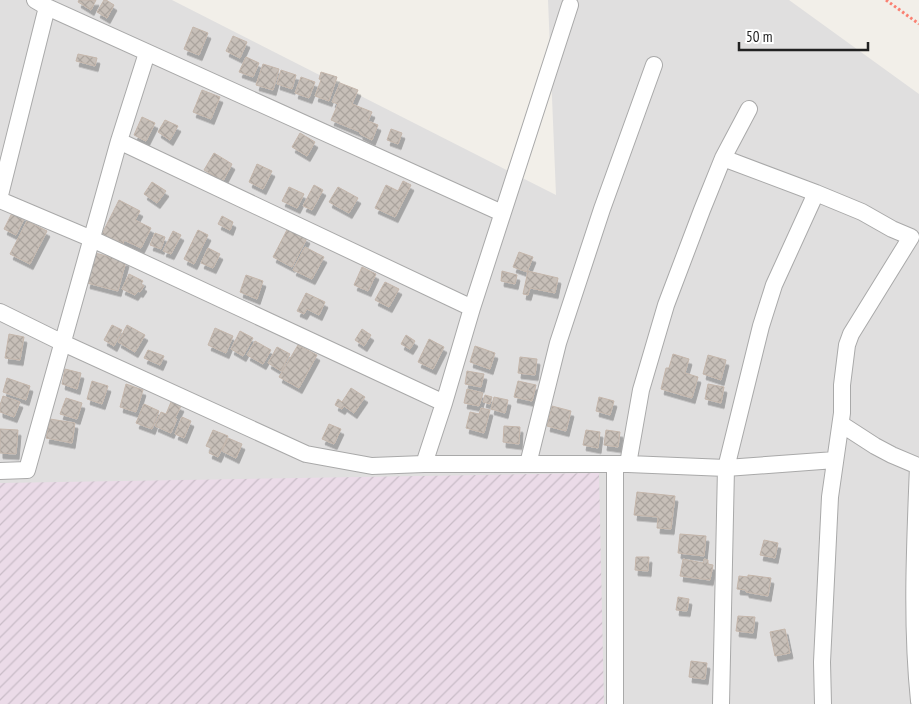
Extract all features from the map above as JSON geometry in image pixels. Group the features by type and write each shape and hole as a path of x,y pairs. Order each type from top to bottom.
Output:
{"street":[{"path":"0,194 41,3 502,213"},
{"path":"424,464 502,213 570,5"},
{"path":"0,471 27,470 119,141 148,53"},
{"path":"528,464 558,343 602,209 654,65"},
{"path":"615,704 621,465 666,305 723,158 749,109"},
{"path":"119,141 472,308"},
{"path":"723,158 862,212 915,240 850,334 847,345 842,385 841,424 830,507 822,662 823,704"},
{"path":"722,704 726,468 763,318 774,285 816,193"},
{"path":"0,200 92,239 444,403"},
{"path":"0,312 63,343 306,454 372,466 528,464 726,468 835,460"},
{"path":"841,424 892,455 919,463 914,556 919,701"}],"path":[{"path":"886,0 919,24"}],"shaded area":[{"path":"0,0 172,0 556,195 548,0 789,0 919,94 919,704 0,704"},
{"path":"599,473 604,704 0,704 0,483"}],"building":[{"path":"79,0 96,0 91,10 78,2"},
{"path":"104,0 114,5 107,18 97,12"},
{"path":"193,27 208,33 199,55 184,49"},
{"path":"233,36 247,42 240,58 226,51"},
{"path":"78,54 97,58 95,66 76,61"},
{"path":"246,57 259,63 253,77 239,72"},
{"path":"263,64 279,69 273,90 256,85"},
{"path":"281,70 296,75 292,89 277,84"},
{"path":"321,72 337,77 329,101 315,96 321,80 319,79"},
{"path":"301,77 315,82 309,98 295,93"},
{"path":"340,83 358,90 352,104 372,112 368,121 378,125 372,140 360,134 360,132 331,120 338,104 332,102"},
{"path":"202,90 220,97 211,119 193,112"},
{"path":"142,117 155,123 146,141 134,135"},
{"path":"165,120 178,126 170,140 158,132"},
{"path":"391,129 402,133 398,144 387,140"},
{"path":"300,133 315,142 307,156 292,147"},
{"path":"214,153 232,164 223,181 204,170"},
{"path":"257,164 272,171 263,189 249,182"},
{"path":"403,181 411,185 395,217 375,208 386,185 398,191"},
{"path":"152,182 166,191 157,203 144,194"},
{"path":"314,185 323,190 312,210 303,206"},
{"path":"289,187 304,194 297,208 282,201"},
{"path":"338,187 358,198 349,213 329,202"},
{"path":"119,200 140,211 135,220 151,228 141,248 124,240 123,244 102,234"},
{"path":"13,211 25,217 16,235 4,229"},
{"path":"222,216 233,222 230,230 218,224"},
{"path":"27,221 47,231 30,264 10,254"},
{"path":"288,228 307,238 292,267 273,257"},
{"path":"198,230 208,235 194,264 184,259"},
{"path":"173,231 181,235 171,254 163,251"},
{"path":"155,233 165,237 161,249 150,245"},
{"path":"305,247 324,257 312,279 293,270"},
{"path":"208,248 220,254 213,268 201,263"},
{"path":"519,252 533,257 527,272 513,267"},
{"path":"95,253 126,261 118,291 87,283"},
{"path":"362,267 376,274 368,291 354,285"},
{"path":"502,271 517,275 515,284 501,281"},
{"path":"528,271 558,278 555,293 530,288 528,295 523,294"},
{"path":"129,274 143,281 141,284 144,286 135,295 122,289"},
{"path":"246,275 263,281 257,299 240,292"},
{"path":"385,282 399,289 389,307 375,300"},
{"path":"306,293 325,302 319,315 307,309 304,314 297,311"},
{"path":"112,325 122,330 114,346 104,340"},
{"path":"127,325 145,335 135,352 118,342"},
{"path":"215,328 233,336 226,353 208,345"},
{"path":"362,329 371,335 364,346 355,340"},
{"path":"240,331 253,338 243,356 231,349"},
{"path":"9,334 24,337 20,360 5,358"},
{"path":"406,335 415,341 410,349 401,344"},
{"path":"429,339 444,347 433,369 418,362"},
{"path":"255,341 271,350 263,364 247,355"},
{"path":"298,345 317,355 299,388 279,377"},
{"path":"475,346 495,353 490,369 470,362"},
{"path":"277,347 290,354 281,371 268,363"},
{"path":"148,350 164,356 160,365 144,358"},
{"path":"673,354 689,359 685,373 698,377 692,398 661,389 666,368 669,368"},
{"path":"708,355 726,360 721,380 703,374"},
{"path":"520,357 537,359 535,375 518,373"},
{"path":"65,369 81,373 77,389 62,384"},
{"path":"467,371 484,374 481,387 465,384"},
{"path":"7,378 30,386 26,400 3,392"},
{"path":"92,381 108,386 102,404 87,399"},
{"path":"518,381 536,385 532,401 514,397"},
{"path":"126,384 143,390 136,412 120,407"},
{"path":"708,384 724,387 721,403 705,399"},
{"path":"351,388 365,397 354,413 344,406 342,409 335,405 338,399 342,402"},
{"path":"467,389 483,393 479,406 464,403"},
{"path":"485,395 492,397 490,404 483,402"},
{"path":"3,396 20,402 14,417 0,412"},
{"path":"494,397 508,400 505,413 491,409"},
{"path":"599,397 614,401 610,415 596,411"},
{"path":"66,398 82,403 77,419 60,414"},
{"path":"171,402 181,406 171,433 155,426 161,412 166,414"},
{"path":"144,404 159,411 152,429 136,423"},
{"path":"552,406 571,411 566,431 547,426"},
{"path":"481,408 490,410 484,433 466,428 470,412 479,414"},
{"path":"182,417 191,421 184,438 175,434"},
{"path":"50,419 75,423 72,443 46,438"},
{"path":"329,424 341,429 334,444 322,439"},
{"path":"504,426 520,427 519,444 503,442"},
{"path":"0,429 18,430 16,454 0,453"},
{"path":"213,430 228,436 218,457 209,453 211,448 206,446"},
{"path":"586,430 600,432 598,448 583,445"},
{"path":"606,430 620,432 618,447 604,445"},
{"path":"228,438 242,444 236,458 222,451"},
{"path":"637,492 675,496 671,529 657,528 658,517 634,515"},
{"path":"680,534 706,536 704,556 678,553"},
{"path":"764,540 778,543 775,558 760,555"},
{"path":"636,557 649,557 648,571 635,570"},
{"path":"683,559 703,563 704,559 708,560 708,564 713,565 710,580 680,576"},
{"path":"748,575 771,578 768,596 737,589 739,576 748,577"},
{"path":"678,597 689,599 687,611 676,610"},
{"path":"738,616 755,617 753,633 736,631"},
{"path":"785,629 790,653 775,656 770,632"},
{"path":"691,661 707,663 705,679 689,677"}]}
